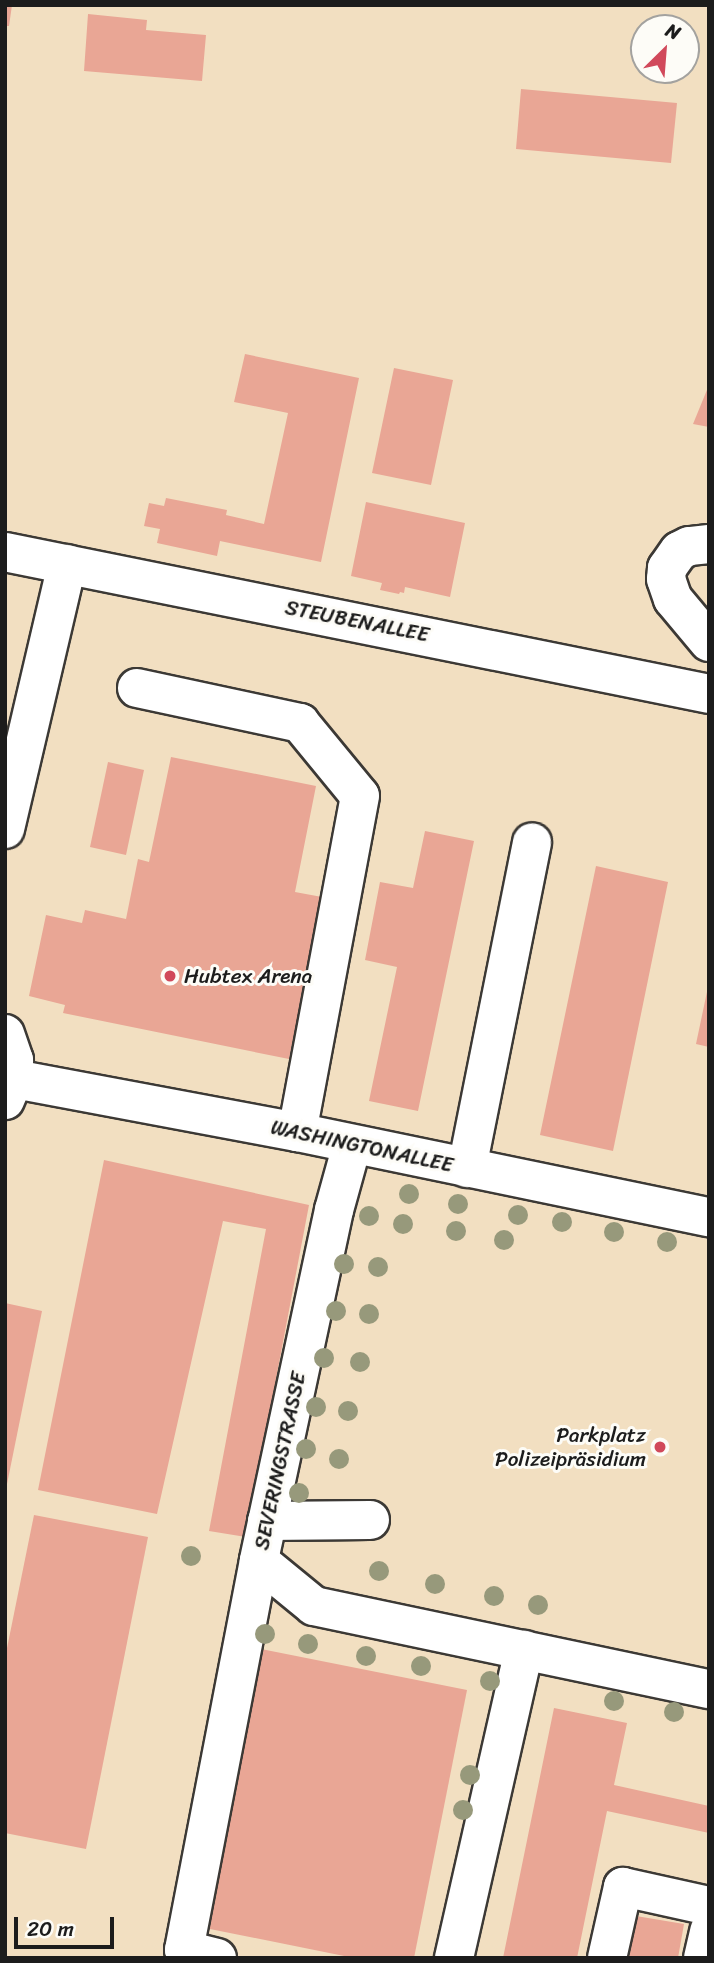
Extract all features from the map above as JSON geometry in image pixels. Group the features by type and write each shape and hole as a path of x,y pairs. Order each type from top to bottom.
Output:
{"street":[{"path":"709,544 689,546 679,551 667,568 666,579 673,598 709,642"},
{"name":"STEUBENALLEE","path":"5,552 709,694"},
{"path":"5,829 67,564"},
{"path":"137,688 300,723 360,796 297,1132"},
{"path":"467,1168 533,842"},
{"path":"5,1034 14,1059 9,1090"},
{"name":"WASHINGTONALLEE","path":"9,1090 297,1132 709,1217"},
{"name":"SEVERINGSTRASSE","path":"352,1144 334,1210 258,1561 314,1606 709,1689"},
{"path":"267,1521 370,1520"},
{"path":"217,1958 184,1950 258,1561"},
{"path":"454,1958 523,1650"},
{"path":"607,1958 623,1886 709,1906"},
{"path":"703,1958 709,1931"}],"building":[{"path":"5,5 12,5 9,26 5,26"},
{"path":"88,14 147,20 146,30 206,35 202,81 84,71"},
{"path":"521,89 677,103 671,163 516,149"},
{"path":"245,354 359,378 321,562 220,541 217,556 157,543 160,529 144,526 149,503 164,506 166,498 227,510 226,515 264,524 288,413 234,402"},
{"path":"394,368 453,380 431,485 372,473"},
{"path":"709,385 709,427 693,424"},
{"path":"366,502 465,523 450,597 405,587 404,593 399,594 380,590 382,583 351,576"},
{"path":"171,757 316,786 295,892 322,897 289,1059 63,1013 65,1005 29,996 46,915 82,923 85,910 126,919 138,859 149,862"},
{"path":"108,762 144,770 126,855 90,847"},
{"path":"425,831 474,841 418,1111 369,1101 397,967 365,960 380,882 413,888"},
{"path":"596,866 668,882 613,1151 540,1135"},
{"path":"709,987 709,1047 696,1044"},
{"path":"104,1160 309,1205 246,1537 209,1531 266,1229 223,1221 157,1514 38,1490"},
{"path":"5,1303 42,1311 6,1489 5,1489"},
{"path":"34,1515 148,1537 86,1849 5,1833 5,1658"},
{"path":"256,1648 467,1690 414,1958 354,1958 200,1927"},
{"path":"554,1708 627,1723 614,1785 709,1806 709,1833 607,1811 577,1958 503,1958"},
{"path":"636,1916 684,1924 678,1958 628,1958"}],"place":[{"name":"Hubtex Arena","path":"170,976"},
{"name":"Parkplatz Polizeipräsidium","path":"660,1447"}]}
